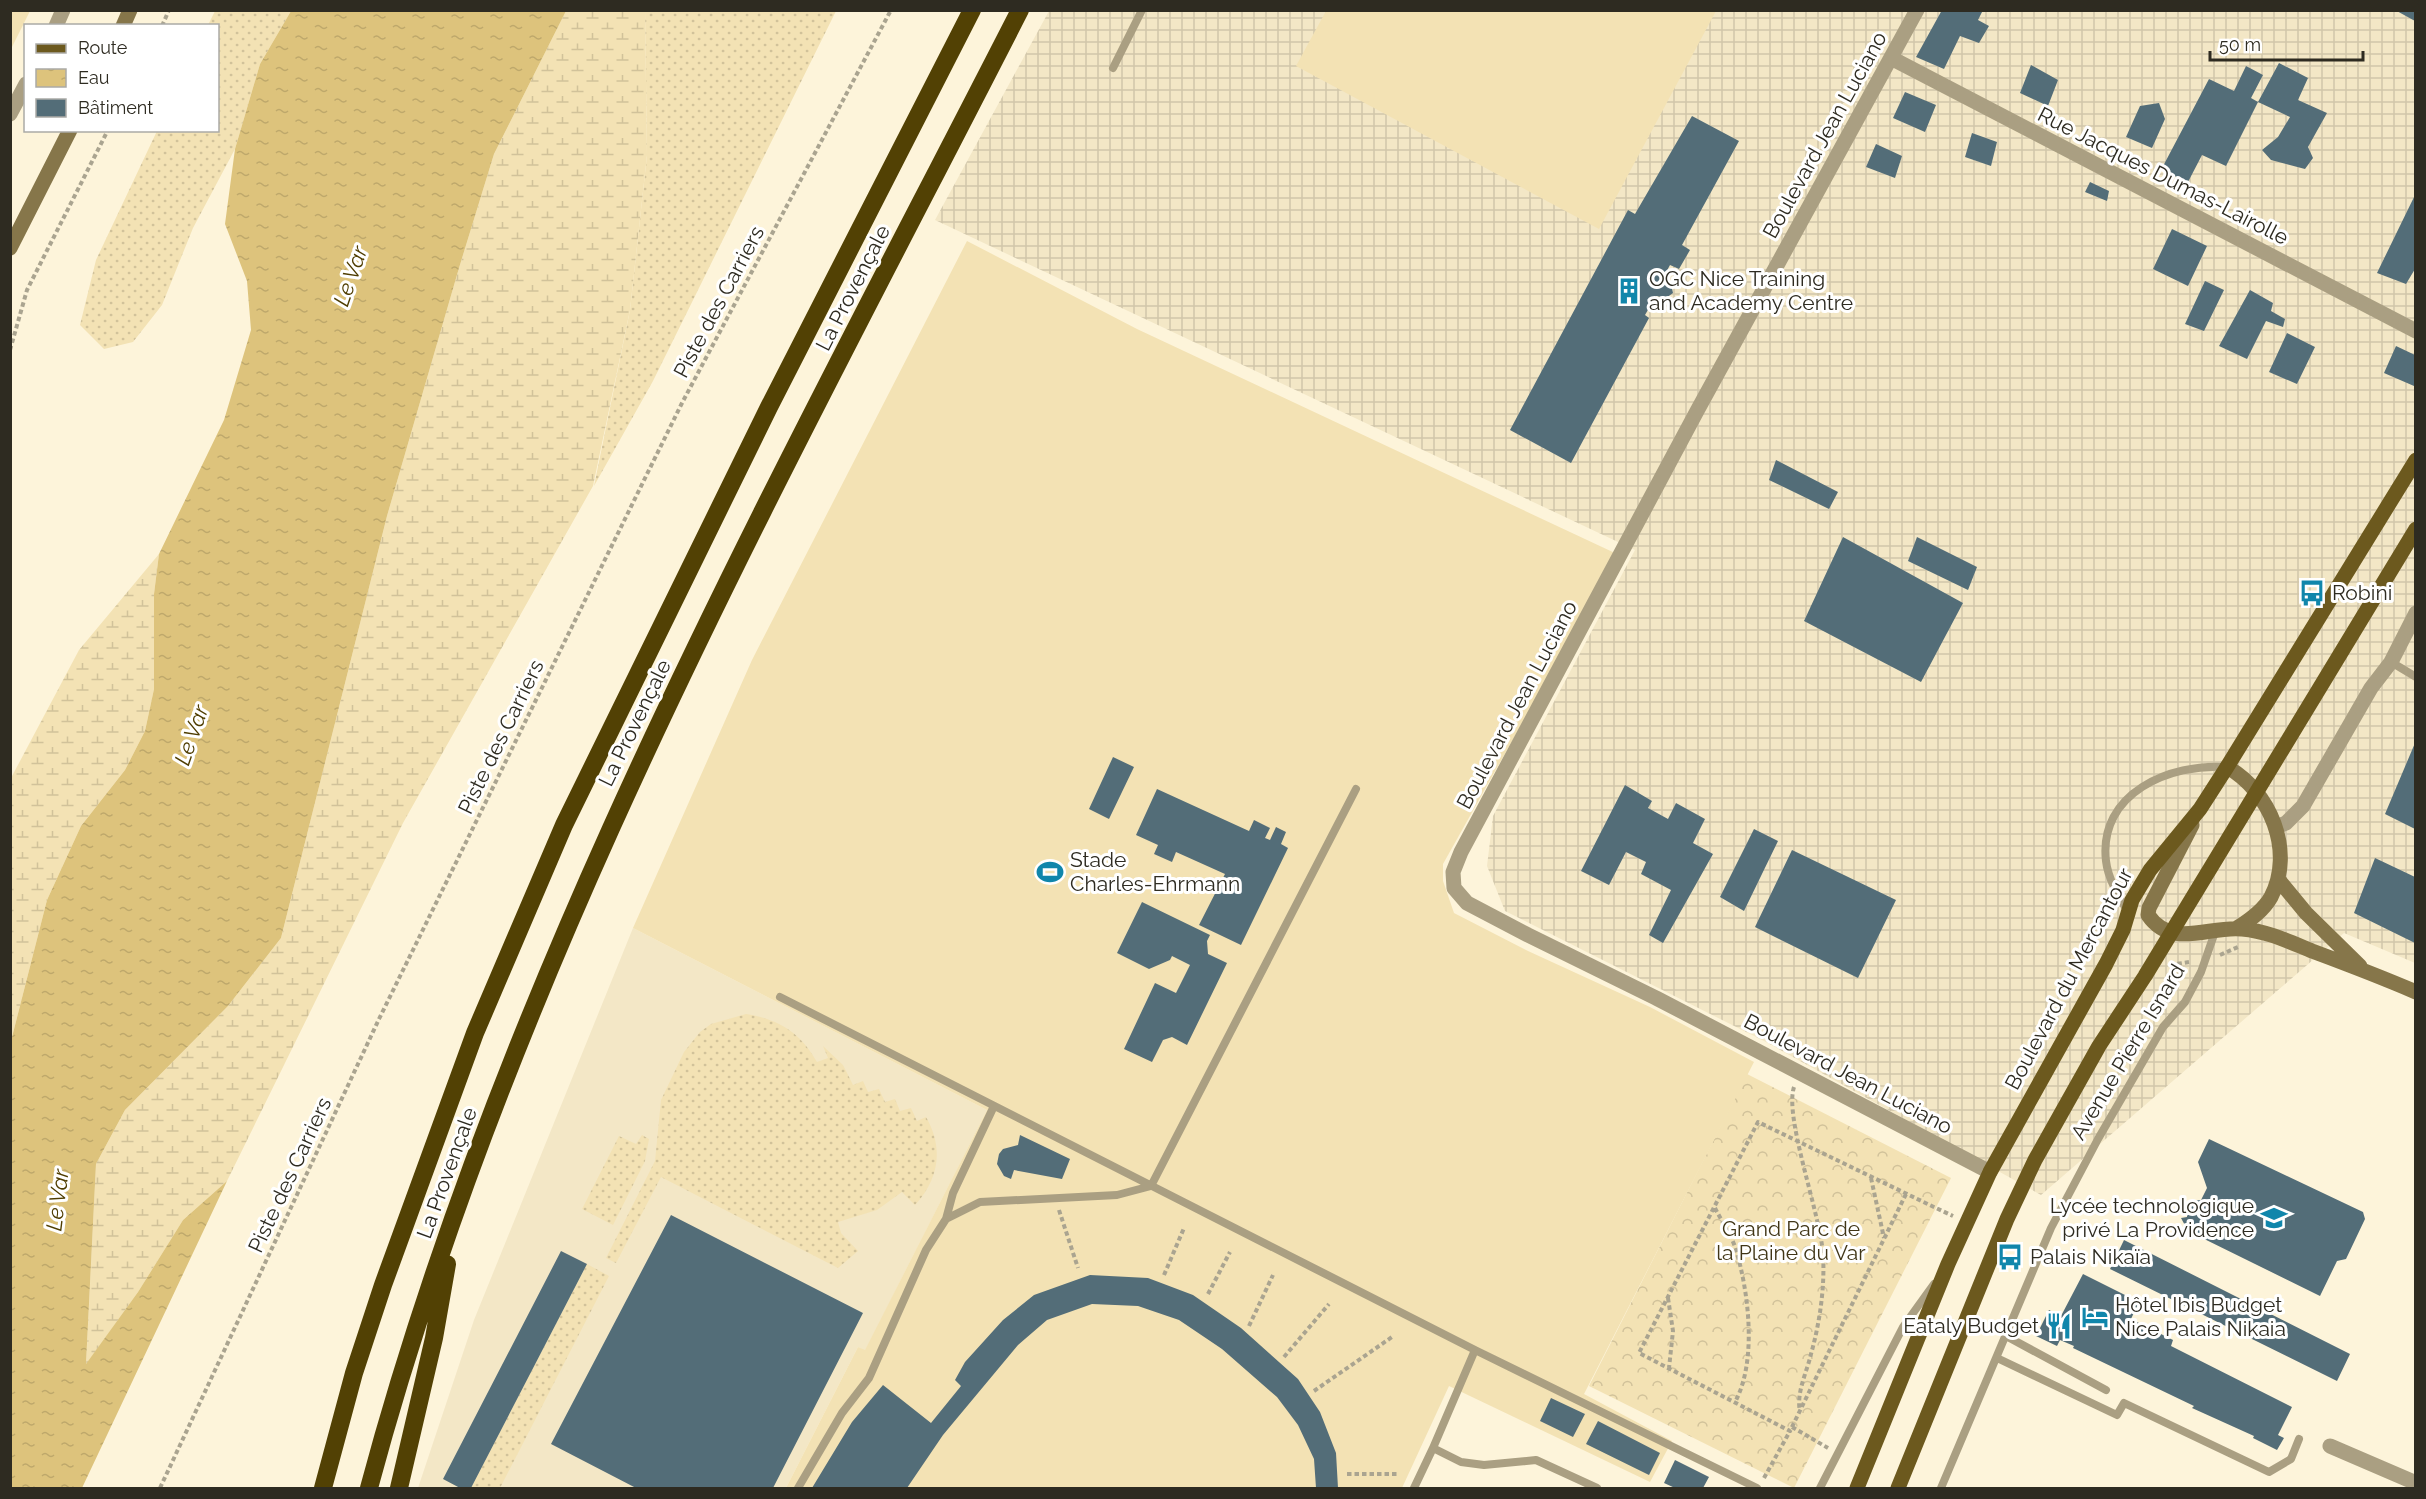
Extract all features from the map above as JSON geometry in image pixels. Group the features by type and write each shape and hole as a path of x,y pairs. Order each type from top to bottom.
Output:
{"highway":[{"name":"La Provençale","path":"323,1488 354,1373 383,1285 476,1033 564,825 769,407 972,10"},
{"name":"La Provençale","path":"369,1488 398,1386 454,1211 565,931 656,730 1020,10"},
{"path":"399,1488 434,1338 454,1211"}],"main road":[{"path":"124,24 130,10"},
{"path":"10,248 69,132"},
{"name":"Boulevard du Mercantour","path":"1857,1488 1948,1264 1990,1172 2106,964 2123,930 2132,900 2150,870 2200,809 2415,460"},
{"path":"1898,1488 2007,1219 2035,1160 2099,1046 2171,932 2415,530"},
{"path":"2227,767 2256,789 2276,827 2279,846 2278,879 2264,907 2237,928"},
{"path":"2200,809 2149,908 2148,915 2155,925 2171,932 2198,934 2237,928 2271,935 2415,992"},
{"path":"2278,879 2306,913 2366,971"}],"street":[{"path":"57,24 63,10"},
{"name":"Boulevard Jean Luciano","path":"1917,10 1697,411 1461,852 1453,872 1454,888 1467,903 1990,1172"},
{"name":"Rue Jacques Dumas-Lairolle","path":"1891,58 2415,331"},
{"path":"10,114 24,88"},
{"path":"2276,827 2286,823 2302,806 2371,688 2391,662 2415,613"},
{"path":"2330,1446 2415,1483"}],"lane":[{"path":"1113,68 1142,10"},
{"path":"2391,662 2415,677"},
{"path":"2128,913 2112,883 2106,862 2106,835 2116,811 2133,793 2166,773 2206,765 2227,767"},
{"path":"946,1219 980,1202 1118,1194 1151,1186 1356,789"},
{"name":"Avenue Pierre Isnard","path":"1941,1488 2051,1228 2098,1138 2163,1027 2185,1002 2202,972 2215,932"},
{"path":"780,997 1475,1350 1760,1485"},
{"path":"798,1488 842,1413 869,1378 926,1250 946,1219 953,1193 994,1106"},
{"path":"1820,1488 1903,1327 1948,1264"},
{"path":"2006,1336 2106,1390"},
{"path":"1414,1488 1475,1350"},
{"path":"1997,1359 2117,1415 2124,1403 2269,1473 2291,1459 2300,1439"},
{"path":"1433,1448 1461,1462 1484,1465 1536,1460 1597,1488"}],"path":[{"path":"163,24 169,10"},
{"name":"Piste des Carriers","path":"160,1488 379,1019 682,403 891,10"},
{"path":"10,350 27,290 107,132"},
{"path":"1800,1073 1791,1097 1799,1142 1819,1220 1823,1255 1822,1291 1812,1353 1800,1393 1800,1412"},
{"path":"1838,1454 1639,1353 1758,1122 1967,1224"},
{"path":"1871,1177 1884,1238"},
{"path":"1760,1485 1800,1412 1906,1194"},
{"path":"1055,1198 1078,1269"},
{"path":"1714,1208 1736,1249 1748,1311 1747,1363 1735,1402"},
{"path":"1164,1275 1184,1228"},
{"path":"1208,1294 1230,1252"},
{"path":"1249,1326 1273,1275"},
{"path":"1668,1297 1673,1331 1669,1368"},
{"path":"1284,1357 1329,1304"},
{"path":"1314,1391 1392,1336"},
{"path":"1347,1474 1397,1474"}],"shaded area":[{"path":"1049,11 2415,11 2415,963 2344,933 2041,1195 1766,1042 1505,911 1487,866 1493,816 1635,550 935,220"},
{"path":"633,928 987,1110 865,1351 858,1347 786,1488 418,1488 474,1320"}],"green space":[{"path":"10,11 30,11 11,49"},
{"path":"215,11 291,11 260,64 235,149 193,228 162,305 133,342 104,349 80,325 96,260 157,132 219,132 219,24 208,24"},
{"path":"566,11 645,11 647,155 630,310 593,486 403,823 227,1181 183,1220 138,1292 86,1365 96,1164 125,1110 228,1006 281,938 387,516 494,154"},
{"path":"645,11 836,11 653,381 594,486 630,310 647,155"},
{"path":"1326,11 1716,11 1599,229 1296,66"},
{"name":"Stade Charles-Ehrmann","path":"967,241 1137,329 1617,554 1443,864 1443,881 1454,913 1528,951 1650,1007 1754,1062 1584,1394 1672,1441 1650,1482 1449,1386 1402,1488 786,1488 858,1347 865,1350 987,1110 633,928 752,660"},
{"path":"159,554 154,594 154,689 145,731 125,770 81,826 47,900 11,1041 11,778 79,650"},
{"path":"746,1014 758,1016 788,1029 804,1043 817,1062 828,1058 823,1046 843,1065 853,1085 863,1081 868,1092 879,1089 885,1102 895,1099 900,1111 911,1108 917,1121 926,1117 932,1129 937,1152 934,1174 929,1185 915,1205 902,1192 877,1210 838,1222 841,1233 858,1251 838,1268 661,1177 616,1263 606,1258 655,1161 661,1100 684,1052 700,1032 711,1024"},
{"name":"Grand Parc de la Plaine du Var","path":"1747,1074 1951,1178 1794,1488 1589,1386"},
{"path":"642,1135 649,1139 645,1161 613,1225 582,1209 619,1136 636,1144"},
{"path":"587,1264 609,1276 500,1488 471,1488"}],"water":[{"name":"Le Var","path":"291,11 566,11 494,154 387,516 281,938 228,1006 125,1110 96,1164 86,1364 138,1292 183,1220 227,1181 82,1488 11,1488 11,1041 47,900 81,826 125,770 145,731 154,689 154,594 159,554 224,420 251,330 247,281 225,224 235,149 260,64"}],"building":[{"path":"1942,10 1983,10 1978,20 1989,26 1979,43 1960,36 1944,69 1916,57"},
{"path":"2395,10 2415,10 2415,21"},
{"path":"2279,63 2308,78 2298,100 2327,113 2308,147 2313,158 2305,169 2271,160 2262,150 2278,137 2290,117 2258,102"},
{"path":"2031,65 2058,80 2048,106 2020,93"},
{"path":"2246,66 2263,75 2251,98 2258,102 2226,166 2202,155 2188,182 2161,170 2209,79 2234,91"},
{"path":"1905,92 1936,105 1925,132 1893,118"},
{"path":"2159,103 2165,119 2152,148 2126,137 2140,106"},
{"name":"OGC Nice Training and Academy Centre","path":"1692,116 1739,141 1682,245 1690,250 1679,269 1670,265 1663,278 1671,284 1673,293 1666,298 1656,296 1645,315 1649,318 1571,463 1510,430 1628,210 1635,214"},
{"path":"1972,133 1997,142 1991,166 1965,157"},
{"path":"1876,144 1902,156 1895,178 1866,167"},
{"path":"2090,182 2109,191 2107,201 2085,192"},
{"path":"2415,195 2415,269 2406,284 2377,273"},
{"path":"2172,229 2207,246 2188,286 2153,269"},
{"path":"2205,281 2224,290 2204,331 2185,324"},
{"path":"2250,290 2273,303 2271,311 2285,319 2283,327 2266,321 2247,359 2219,346"},
{"path":"2287,333 2315,347 2297,384 2269,372"},
{"path":"2396,346 2415,355 2414,386 2384,373"},
{"path":"1776,460 1838,492 1829,509 1769,480"},
{"path":"1843,537 1963,603 1921,682 1804,621"},
{"path":"1917,537 1977,567 1968,590 1908,561"},
{"path":"2415,743 2415,829 2385,814"},
{"path":"1113,757 1134,767 1109,819 1089,809"},
{"path":"1625,785 1652,801 1648,808 1668,819 1676,803 1705,819 1693,843 1713,854 1663,943 1649,935 1671,890 1641,874 1646,862 1626,852 1609,885 1581,871"},
{"path":"1157,789 1249,831 1254,820 1270,828 1265,838 1270,840 1276,827 1286,832 1281,844 1288,848 1241,945 1199,925 1225,874 1176,852 1172,862 1154,854 1158,845 1136,835"},
{"path":"1754,829 1778,841 1744,911 1720,897"},
{"path":"1792,850 1896,900 1858,978 1755,927"},
{"path":"2375,858 2415,877 2415,943 2354,913"},
{"path":"1142,902 1210,935 1207,941 1208,954 1227,963 1187,1045 1172,1037 1163,1040 1152,1062 1124,1049 1155,983 1176,993 1190,965 1172,956 1170,960 1149,969 1117,953"},
{"path":"1020,1135 1070,1159 1062,1179 1014,1170 1011,1179 1004,1176 997,1164 999,1154 1003,1149 1018,1145"},
{"name":"Lycée technologique privé La Providence","path":"2209,1139 2363,1212 2365,1219 2346,1259 2337,1261 2320,1296 2188,1231 2181,1218 2187,1217 2187,1210 2191,1209 2189,1201 2201,1200 2207,1188 2198,1162"},
{"path":"671,1215 863,1313 773,1488 636,1488 551,1444"},
{"path":"2124,1240 2350,1354 2337,1381 2110,1269"},
{"path":"561,1251 587,1264 471,1488 460,1488 443,1479"},
{"path":"2083,1274 2139,1302 2131,1319 2173,1340 2171,1346 2292,1407 2278,1435 2284,1438 2277,1450 2253,1438 2254,1436 2192,1408 2194,1406 2073,1348 2074,1346 2060,1340 2057,1346 2036,1336 2049,1310 2061,1316"},
{"path":"1090,1275 1148,1278 1193,1295 1241,1328 1298,1379 1320,1412 1336,1453 1338,1488 1316,1488 1314,1459 1298,1425 1277,1397 1222,1349 1179,1320 1138,1306 1092,1304 1047,1320 1018,1345 943,1435 907,1488 812,1488 852,1422 883,1385 931,1423 961,1386 955,1380 965,1362 1003,1320 1034,1295"},
{"path":"1551,1398 1585,1414 1573,1437 1540,1421"},
{"path":"1598,1421 1660,1453 1649,1475 1586,1444"},
{"path":"1675,1460 1709,1477 1703,1488 1675,1488 1664,1483"}],"place":[{"name":"OGC Nice Training and Academy Centre","path":"1629,291"},
{"name":"Robini","path":"2312,593"},
{"name":"Stade Charles-Ehrmann","path":"1050,872"},
{"name":"Lycée technologique privé La Providence","path":"2274,1218"},
{"name":"Palais Nikaïa","path":"2010,1257"},
{"name":"Hôtel Ibis Budget Nice Palais Nikaia","path":"2095,1317"},
{"name":"Eataly Budget","path":"2059,1326"}]}
